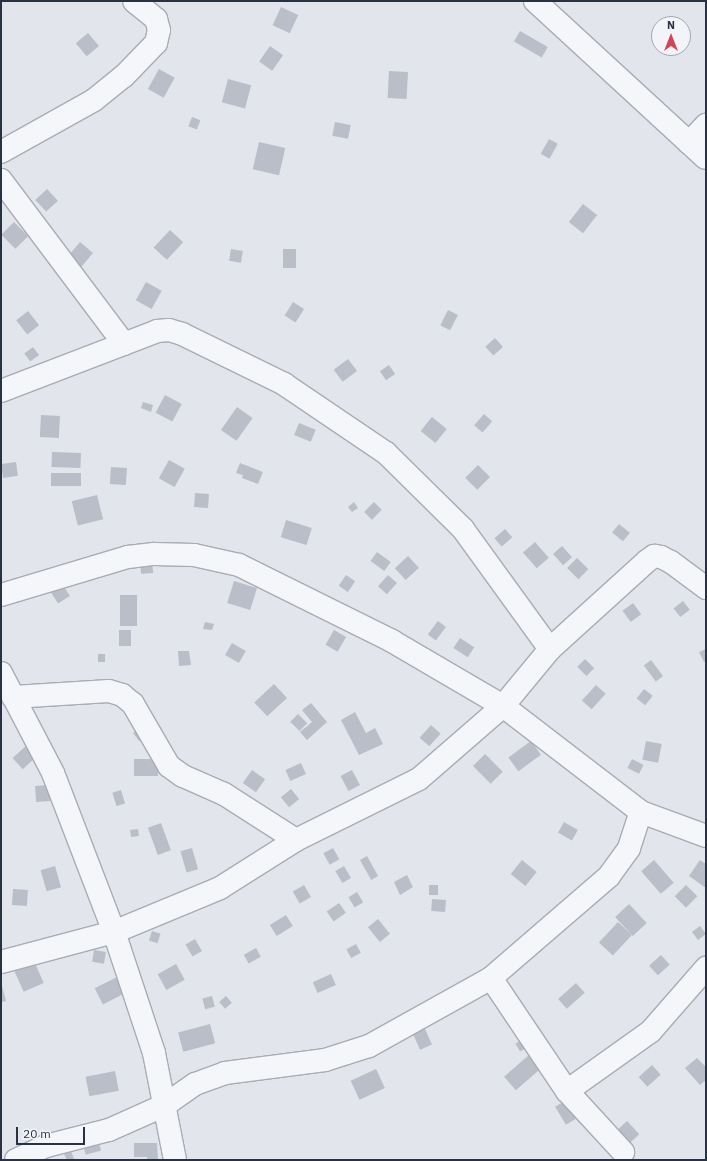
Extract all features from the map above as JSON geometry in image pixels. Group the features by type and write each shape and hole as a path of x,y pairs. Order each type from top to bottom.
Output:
{"street":[{"path":"1,152 94,100 124,76 156,43 159,30 156,19 134,1"},
{"path":"535,1 706,158"},
{"path":"689,143 706,125"},
{"path":"1,180 124,344"},
{"path":"1,391 157,331 169,330 182,334 284,384 386,453 463,529 550,649"},
{"path":"1,595 135,557 154,554 194,555 239,565 392,641 503,706 641,812 706,836"},
{"path":"1,962 114,932 220,888 296,840 419,779 503,706 550,649 646,560 654,556 661,557 671,562 706,588"},
{"path":"1,673 53,773 114,932 154,1053 176,1160"},
{"path":"13,697 109,691 122,695 134,704 169,766 183,776 224,794 296,840"},
{"path":"16,1160 46,1146 109,1130 165,1106 194,1084 225,1073 325,1060 369,1046 491,978 609,876 629,848 641,812"},
{"path":"567,1091 651,1031 706,968"},
{"path":"491,978 567,1091 623,1152"}],"building":[{"path":"281,7 298,15 290,33 273,25"},
{"path":"520,31 548,47 542,57 514,41"},
{"path":"88,33 99,46 87,56 76,43"},
{"path":"270,46 283,55 272,71 259,62"},
{"path":"159,69 175,78 164,98 148,89"},
{"path":"389,71 408,72 407,99 388,98"},
{"path":"228,79 251,85 245,108 222,102"},
{"path":"192,117 200,120 197,130 188,126"},
{"path":"335,122 351,125 348,139 332,136"},
{"path":"549,139 558,144 550,159 541,154"},
{"path":"259,142 285,148 279,175 253,169"},
{"path":"47,189 58,201 46,212 35,200"},
{"path":"583,204 597,215 583,233 569,222"},
{"path":"14,222 28,236 15,249 1,235"},
{"path":"170,230 183,242 167,260 154,248"},
{"path":"80,242 93,253 80,268 67,257"},
{"path":"231,249 243,251 241,263 229,261"},
{"path":"283,249 296,249 296,268 283,268"},
{"path":"146,282 162,291 152,309 136,300"},
{"path":"293,302 304,309 296,322 285,316"},
{"path":"448,310 458,315 450,330 440,325"},
{"path":"28,311 39,325 27,334 16,320"},
{"path":"495,338 503,347 493,356 485,347"},
{"path":"33,347 39,355 30,362 24,354"},
{"path":"348,359 357,371 343,382 334,370"},
{"path":"389,365 395,374 386,380 380,371"},
{"path":"165,395 182,404 172,422 156,413"},
{"path":"143,402 153,405 151,412 141,408"},
{"path":"237,407 253,418 237,441 221,430"},
{"path":"484,414 492,421 482,433 474,425"},
{"path":"41,415 60,416 59,438 40,437"},
{"path":"432,417 447,429 435,443 421,431"},
{"path":"299,423 316,430 311,442 294,435"},
{"path":"52,452 81,453 80,468 51,467"},
{"path":"169,460 185,469 175,487 159,478"},
{"path":"16,462 18,476 3,478 1,464"},
{"path":"240,463 263,472 258,484 242,478 243,475 236,473"},
{"path":"478,465 490,477 477,490 465,478"},
{"path":"111,467 127,468 126,485 110,484"},
{"path":"51,473 81,473 81,486 51,486"},
{"path":"195,493 209,494 208,508 194,507"},
{"path":"97,495 103,519 78,526 72,501"},
{"path":"354,502 358,508 352,512 348,507"},
{"path":"374,502 382,510 372,520 364,512"},
{"path":"286,520 312,528 307,545 281,537"},
{"path":"619,524 630,533 623,541 612,533"},
{"path":"505,529 512,537 502,546 494,538"},
{"path":"535,542 549,558 537,568 523,552"},
{"path":"562,546 572,557 563,565 553,554"},
{"path":"377,552 391,562 384,571 371,561"},
{"path":"408,556 419,568 406,580 395,568"},
{"path":"152,557 153,573 141,574 140,558"},
{"path":"577,558 588,569 578,579 567,568"},
{"path":"346,575 355,581 348,592 339,586"},
{"path":"388,575 397,583 387,594 378,586"},
{"path":"234,581 257,588 250,610 227,603"},
{"path":"63,585 70,596 58,603 51,592"},
{"path":"120,595 137,595 137,626 120,626"},
{"path":"683,601 690,610 680,617 674,608"},
{"path":"633,603 641,614 631,622 622,611"},
{"path":"438,621 446,627 436,641 428,635"},
{"path":"205,622 214,624 212,630 203,629"},
{"path":"119,630 131,630 131,646 119,646"},
{"path":"334,630 346,637 338,652 326,645"},
{"path":"460,638 474,647 468,657 453,648"},
{"path":"232,643 246,651 239,663 225,655"},
{"path":"706,649 706,661 704,662 699,652"},
{"path":"178,651 189,651 191,665 179,666"},
{"path":"98,654 105,654 105,662 98,662"},
{"path":"585,659 594,668 586,676 577,667"},
{"path":"651,660 663,676 656,681 644,665"},
{"path":"274,684 287,698 267,716 254,702"},
{"path":"596,685 606,694 592,709 582,701"},
{"path":"644,689 653,696 645,705 637,698"},
{"path":"311,703 327,722 307,740 300,732 312,722 302,710"},
{"path":"355,712 366,733 375,728 383,744 359,755 341,720"},
{"path":"298,714 307,723 299,731 290,722"},
{"path":"431,725 441,734 429,746 420,738"},
{"path":"140,728 147,736 139,741 133,733"},
{"path":"531,741 541,755 518,771 508,757"},
{"path":"646,741 662,744 658,763 642,760"},
{"path":"26,746 36,757 23,769 13,758"},
{"path":"485,754 503,772 491,784 473,766"},
{"path":"134,759 158,759 158,776 134,776"},
{"path":"632,759 644,765 639,774 627,768"},
{"path":"301,763 306,774 290,781 285,770"},
{"path":"252,770 265,779 256,792 243,783"},
{"path":"352,770 360,785 349,791 341,776"},
{"path":"49,785 50,801 36,802 35,786"},
{"path":"291,789 299,799 289,807 281,797"},
{"path":"121,790 125,803 116,806 112,793"},
{"path":"564,822 578,830 572,840 558,832"},
{"path":"161,823 171,850 158,855 148,828"},
{"path":"138,829 139,836 131,837 130,830"},
{"path":"192,848 198,869 187,872 180,851"},
{"path":"333,848 339,859 330,865 323,853"},
{"path":"367,856 378,876 371,880 360,860"},
{"path":"522,860 537,872 525,886 511,874"},
{"path":"654,860 674,883 661,894 641,871"},
{"path":"700,860 706,864 706,888 689,876"},
{"path":"55,866 61,887 47,891 41,870"},
{"path":"344,866 351,878 342,883 335,871"},
{"path":"407,875 413,887 400,895 394,882"},
{"path":"304,885 311,897 300,904 293,892"},
{"path":"429,885 438,885 438,895 429,895"},
{"path":"686,885 697,896 686,908 675,896"},
{"path":"13,889 28,890 27,906 12,905"},
{"path":"357,892 363,902 355,907 348,897"},
{"path":"432,899 446,900 445,912 431,911"},
{"path":"339,903 346,913 334,921 327,912"},
{"path":"629,904 647,923 633,936 615,917"},
{"path":"286,915 293,926 277,936 270,925"},
{"path":"378,919 390,934 380,942 368,927"},
{"path":"618,922 632,935 613,955 599,942"},
{"path":"700,926 706,934 698,940 692,932"},
{"path":"152,931 161,934 157,943 149,941"},
{"path":"195,939 202,951 192,957 185,944"},
{"path":"356,944 361,953 351,958 346,949"},
{"path":"256,948 261,957 249,964 244,955"},
{"path":"94,950 106,952 104,964 92,962"},
{"path":"661,955 670,965 658,975 649,966"},
{"path":"34,961 44,983 24,992 14,970"},
{"path":"176,964 185,980 166,990 158,974"},
{"path":"331,974 336,985 318,993 313,982"},
{"path":"117,977 125,993 103,1004 95,988"},
{"path":"1,982 6,1001 1,1002"},
{"path":"576,983 585,993 567,1009 558,999"},
{"path":"212,996 215,1007 205,1009 202,999"},
{"path":"226,996 232,1003 225,1009 219,1002"},
{"path":"210,1024 215,1043 183,1052 178,1033"},
{"path":"425,1029 432,1045 420,1050 413,1034"},
{"path":"523,1039 528,1047 520,1051 515,1044"},
{"path":"529,1055 541,1069 516,1090 504,1077"},
{"path":"697,1058 706,1067 706,1080 700,1085 685,1068"},
{"path":"652,1065 661,1075 647,1087 639,1077"},
{"path":"376,1069 385,1088 359,1100 351,1081"},
{"path":"115,1071 119,1091 89,1096 86,1077"},
{"path":"568,1099 579,1117 566,1125 555,1107"},
{"path":"627,1121 639,1134 628,1145 615,1132"},
{"path":"97,1136 101,1150 86,1155 82,1140"},
{"path":"134,1143 157,1143 158,1160 147,1160 147,1157 134,1157"},
{"path":"71,1151 74,1159 67,1160 64,1154"}]}
